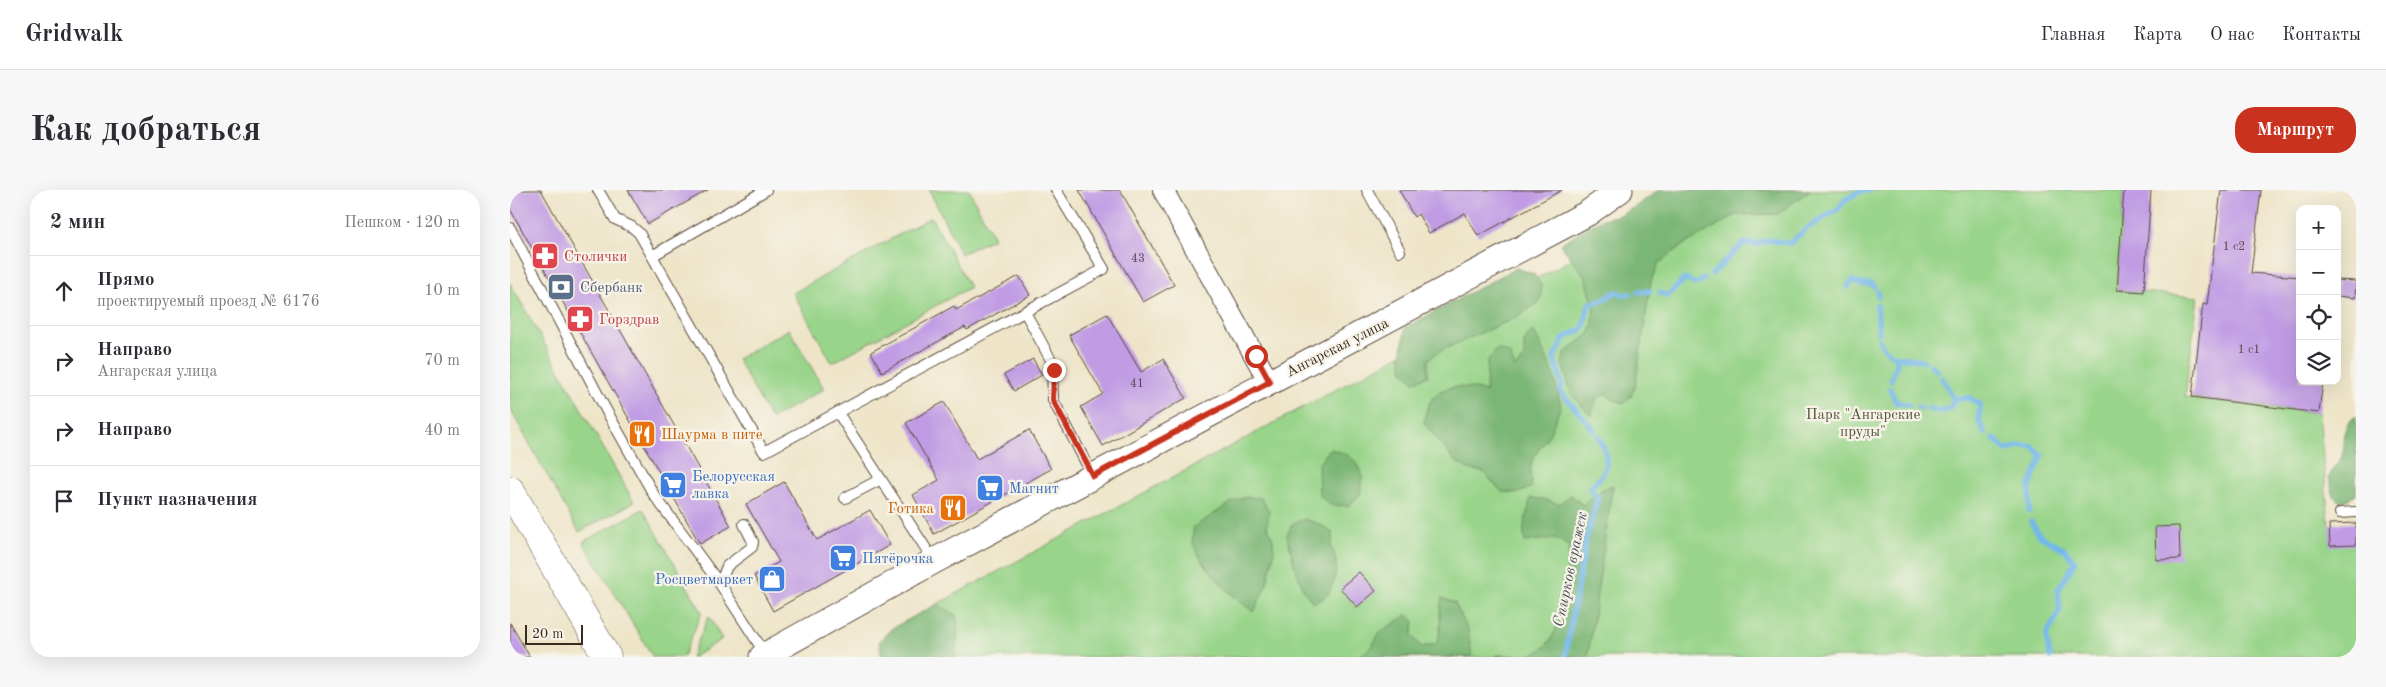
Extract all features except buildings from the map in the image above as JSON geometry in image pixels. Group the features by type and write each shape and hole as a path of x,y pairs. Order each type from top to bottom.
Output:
{"main road":[{"path":"510,490 607,657"}],"street":[{"path":"1163,190 1270,382"},
{"name":"Ангарская улица","path":"764,656 934,561 1588,214 1620,190"}],"lane":[{"path":"598,190 615,219 636,229 764,452 1104,269 1056,190"},
{"path":"652,256 766,190"},
{"path":"1367,190 1400,250"},
{"path":"510,228 606,410 654,496 720,584 764,656"},
{"path":"1025,312 1052,362 1053,400 1093,476"},
{"path":"838,413 934,561"},
{"path":"845,498 881,479"},
{"path":"2340,513 2356,512"},
{"path":"720,584 726,566 752,547 753,542 744,524"}],"green space":[{"path":"929,190 969,190 994,238 961,254"},
{"path":"1659,190 1810,190 1778,214 1736,215 1683,245 1659,263 1651,281 1635,387 1631,396 1624,403 1614,400 1606,394 1597,398 1591,416 1571,393 1562,363 1565,353 1589,334 1593,325 1594,306 1585,276 1560,244 1602,219 1617,216 1635,207"},
{"name":"Парк \"Ангарские пруды\"","path":"1665,190 2124,190 2117,290 2198,297 2185,397 2319,413 2329,524 2356,545 2356,657 882,657 879,642 891,629 1391,360 1649,216"},
{"path":"931,217 970,287 832,363 793,293"},
{"path":"1516,268 1534,274 1542,287 1540,302 1513,319 1440,351 1428,360 1428,376 1414,382 1403,371 1401,357 1405,328"},
{"path":"510,283 634,502 579,532 510,409"},
{"path":"789,329 824,389 771,419 737,359"},
{"path":"1533,330 1552,369 1561,406 1550,434 1533,458 1530,473 1532,487 1518,493 1502,492 1483,472 1468,469 1455,461 1424,423 1431,400 1437,393 1445,389 1464,387 1486,392 1487,361 1497,349 1510,354 1515,368 1524,357 1524,342"},
{"path":"2356,416 2356,495 2342,502 2333,496 2329,477 2342,456 2345,429"},
{"path":"1330,449 1345,453 1357,463 1362,477 1360,494 1349,506 1330,505 1319,495 1318,465"},
{"path":"1613,485 1588,656 1494,657 1498,655 1529,655 1541,650 1551,639 1562,610 1569,547 1556,538 1525,542 1524,525 1530,498 1544,499 1559,504 1571,495 1583,505 1603,489"},
{"path":"1246,497 1261,498 1269,511 1267,526 1273,539 1274,554 1267,583 1254,612 1228,591 1210,571 1193,543 1194,527 1232,502"},
{"path":"643,509 702,612 683,657 653,657 583,542"},
{"path":"1304,519 1319,524 1333,533 1331,548 1336,565 1335,578 1327,595 1313,603 1304,591 1294,564 1287,535 1292,524"},
{"path":"1442,598 1455,603 1468,630 1472,657 1345,657 1361,655 1372,646 1380,632 1407,615 1414,621 1412,635 1421,647 1436,644 1440,632"},
{"path":"937,604 956,615 958,631 955,657 882,657 879,642 891,629"},
{"path":"709,616 722,639 694,657 691,657"}],"waterway":[{"name":"Спирков вражек","path":"1712,274 1744,243 1758,244 1766,240 1790,243 1806,229 1838,209 1846,199 1859,192 1869,190"},
{"name":"Спирков вражек","path":"1660,293 1667,296 1685,279 1696,284 1704,279"},
{"path":"1848,287 1852,281 1860,284 1871,284 1874,287"},
{"name":"Спирков вражек","path":"1638,292 1650,291"},
{"name":"Спирков вражек","path":"1594,430 1560,391 1562,384 1554,358 1564,338 1583,329 1589,304 1603,300 1616,292 1624,295 1630,294"},
{"path":"1877,305 1879,333"},
{"path":"1879,340 1888,352 1893,355 1924,361"},
{"path":"1891,380 1897,364 1897,358"},
{"path":"1931,365 1937,371"},
{"path":"1942,378 1954,399"},
{"path":"1890,389 1896,402 1909,405"},
{"path":"1954,399 1969,398 1980,404 1979,420 1984,433"},
{"path":"1929,409 1942,411 1950,408 1954,399"},
{"name":"Спирков вражек","path":"1565,657 1586,539 1598,497 1590,490 1602,475 1606,465 1604,450 1598,436"},
{"path":"1993,438 2006,450 2021,446 2032,446 2042,456 2030,485 2029,511"},
{"path":"2031,522 2040,536 2064,549 2075,562 2058,590 2060,610 2046,636 2050,657"}],"place":[{"name":"Столички","path":"545,256"},
{"name":"Сбербанк","path":"561,287"},
{"name":"Горздрав","path":"580,319"},
{"name":"Шаурма в пите","path":"642,434"},
{"name":"Белорусская лавка","path":"673,485"},
{"name":"Магнит","path":"990,488"},
{"name":"Готика","path":"953,508"},
{"name":"Пятёрочка","path":"843,558"},
{"name":"Росцветмаркет","path":"772,579"}],"route":[{"path":"1054,370 1053,400 1093,476 1270,382 1256,356"}]}
